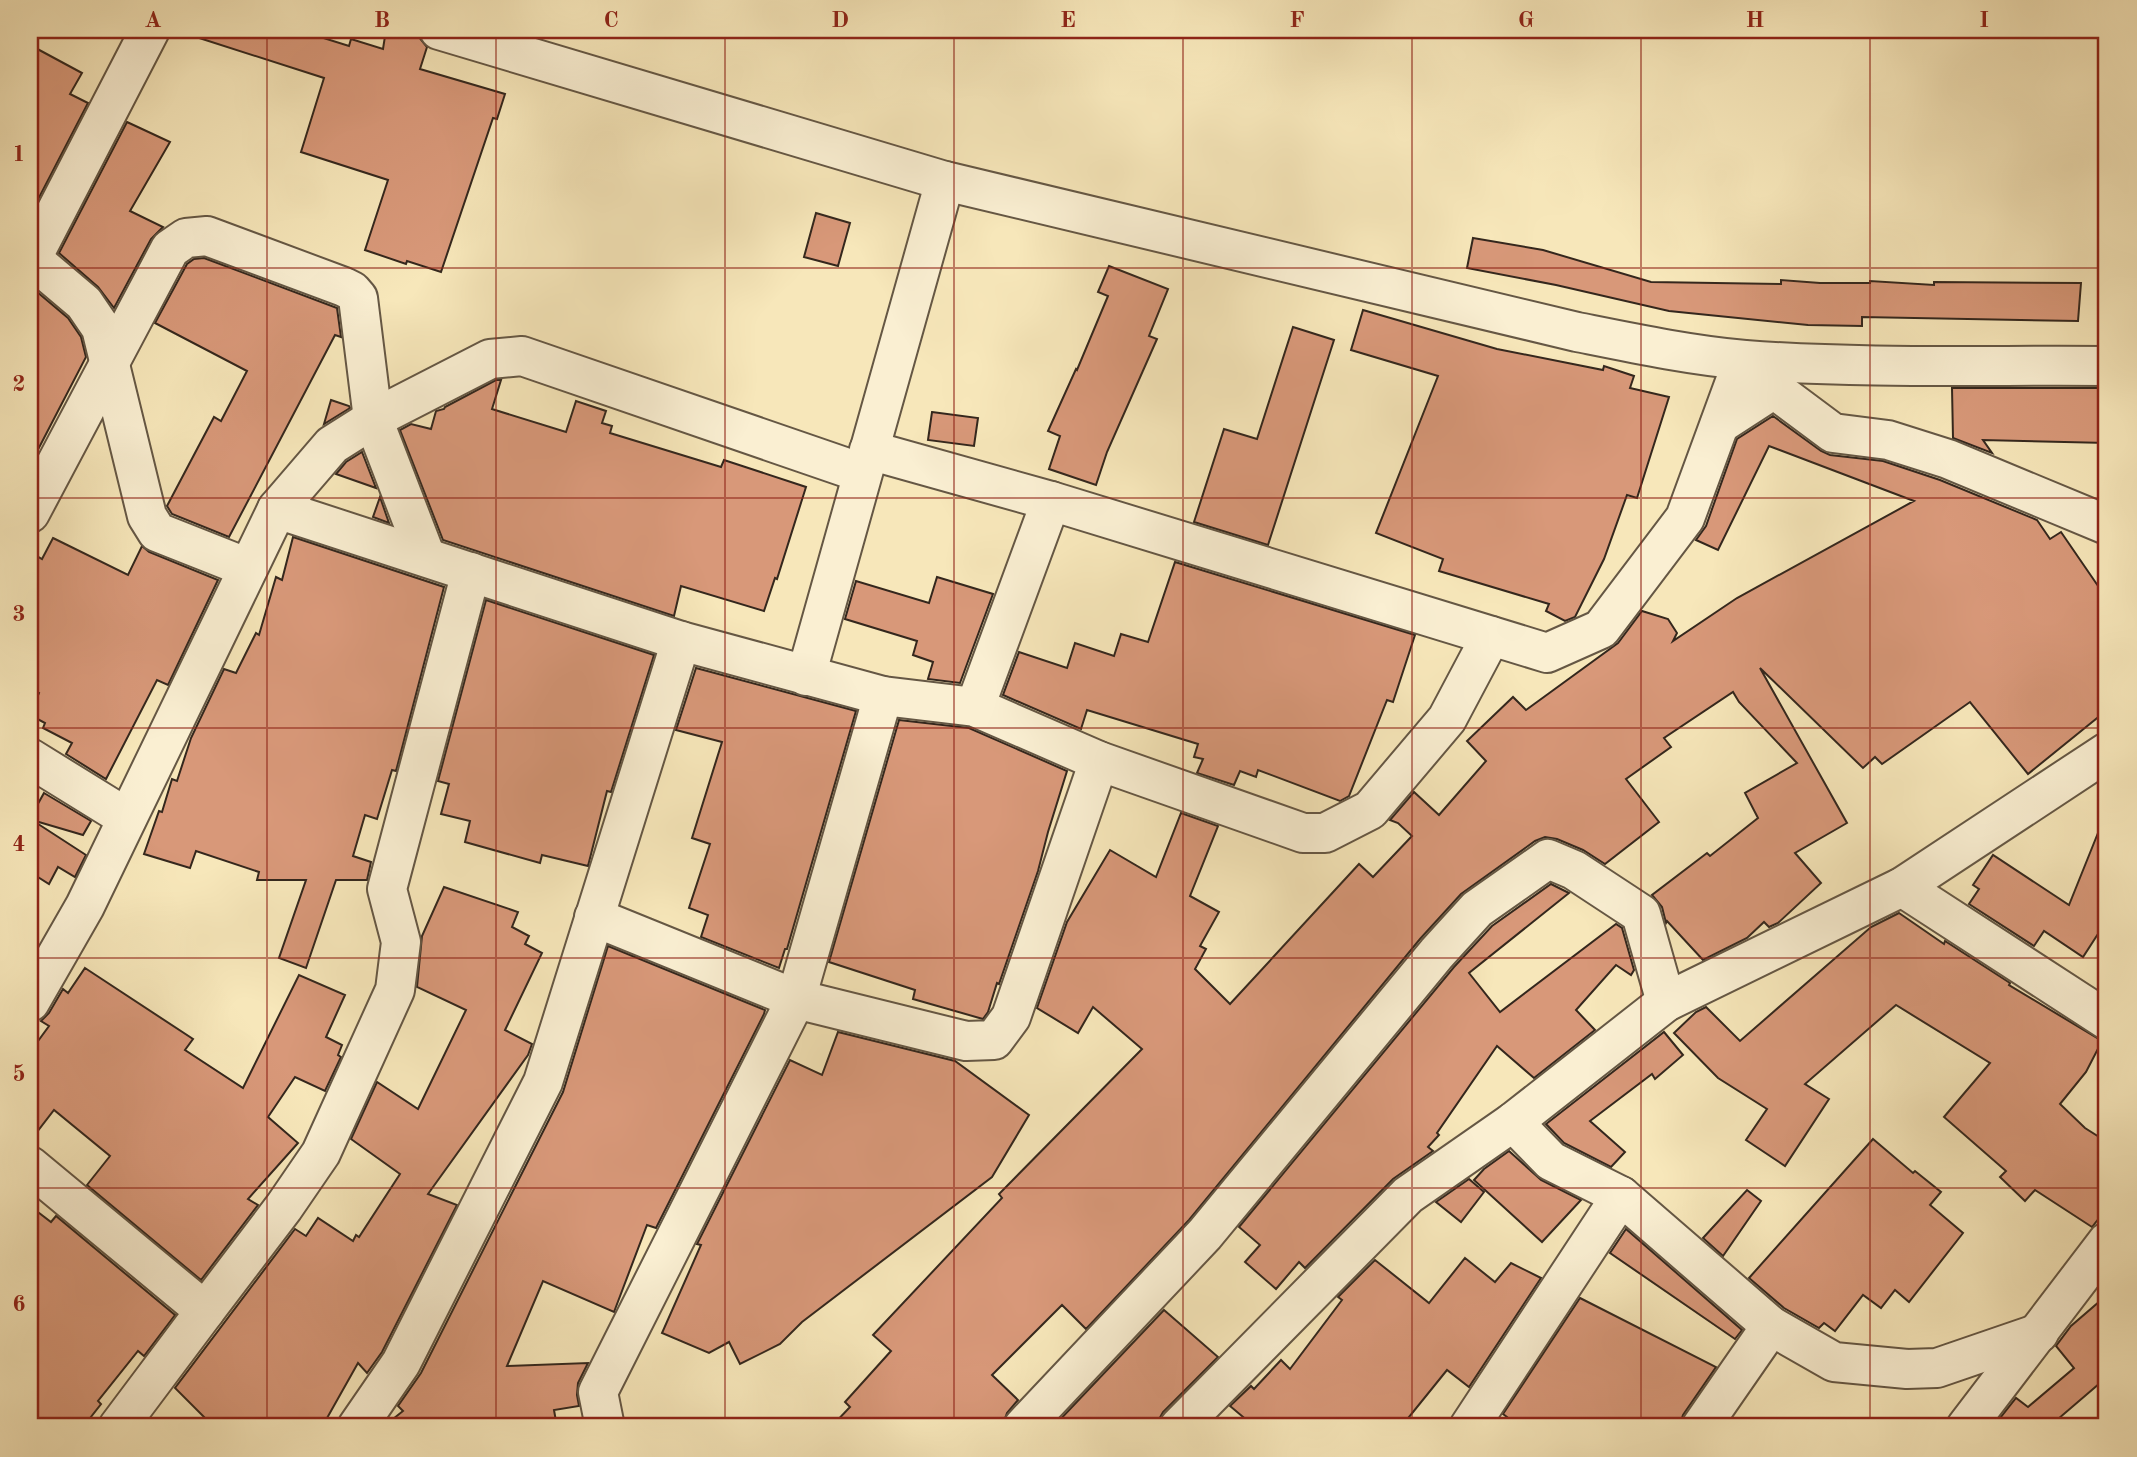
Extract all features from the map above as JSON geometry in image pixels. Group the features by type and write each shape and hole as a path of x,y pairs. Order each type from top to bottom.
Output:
{"street":[{"path":"150,30 31,260 84,303 101,328 147,516 157,532 248,568"},
{"path":"439,30 945,181 1577,332 1646,346 1743,360 1839,364 2107,366"},
{"path":"806,676 945,181"},
{"path":"30,513 170,249 186,238 207,236 352,290 358,298 373,419 426,557"},
{"path":"30,1002 85,906 277,509 332,445 373,419 490,359 522,356 866,462 1051,501 1547,653 1601,629 1685,518 1743,360"},
{"path":"1720,424 1774,389 1833,433 1888,440 1948,459 2107,525"},
{"path":"975,707 1051,501"},
{"path":"277,509 681,641 883,696 975,707 1099,761 1303,834 1325,833 1370,810 1447,719 1491,636"},
{"path":"118,1427 284,1207 321,1153 395,990 401,942 387,889 471,572"},
{"path":"357,1427 401,1363 543,1082 681,641"},
{"path":"605,1427 598,1392 796,999 883,696"},
{"path":"1183,1426 1408,1195 1513,1122 1666,1002 1902,887 2107,752"},
{"path":"30,758 127,818"},
{"path":"594,917 796,999 966,1041 994,1040 1012,1017 1099,761"},
{"path":"1023,1427 1205,1234 1437,953 1477,909 1548,859 1574,870 1641,914 1666,1002"},
{"path":"1902,887 2107,1020"},
{"path":"1513,1122 1551,1161 1621,1196 1771,1326 1834,1362 1907,1369 1937,1368 2039,1333"},
{"path":"30,1166 205,1311"},
{"path":"1469,1427 1621,1196"},
{"path":"1966,1427 2107,1242"},
{"path":"1701,1427 1771,1326"}],"building":[{"path":"194,30 298,30 349,46 351,39 383,49 386,30 418,30 418,36 427,47 420,69 505,94 497,119 493,118 441,272 365,250 388,180 301,152 324,78 193,36"},
{"path":"30,45 82,73 70,94 88,103 30,215"},
{"path":"127,122 170,142 130,211 163,227 151,239 114,308 98,287 59,253"},
{"path":"816,213 850,223 838,266 804,257"},
{"path":"1473,238 1543,250 1651,282 1781,284 1781,280 1934,285 1934,282 2081,283 2078,321 1862,317 1862,326 1808,325 1669,311 1467,268"},
{"path":"204,258 337,308 341,337 335,335 229,537 172,514 167,506 214,417 221,421 247,371 155,323 187,264 194,259"},
{"path":"1109,266 1168,289 1149,336 1157,339 1107,452 1096,485 1049,469 1060,436 1048,431 1108,296 1098,292"},
{"path":"30,286 68,318 81,337 86,357 30,465"},
{"path":"1363,310 1497,349 1603,370 1604,366 1634,376 1630,388 1669,397 1637,498 1627,495 1604,559 1575,617 1565,621 1546,611 1549,604 1439,571 1443,559 1376,533 1438,376 1351,350"},
{"path":"1293,327 1334,340 1268,545 1194,522 1224,429 1257,439"},
{"path":"496,380 501,380 492,409 566,432 576,401 606,411 602,423 612,426 610,433 721,467 724,460 806,487 764,611 681,586 674,616 443,540 400,430 411,424 431,429 436,411"},
{"path":"1952,388 2107,388 2107,443 1983,440 1992,453 1953,438"},
{"path":"331,400 350,408 324,424"},
{"path":"932,412 978,418 974,446 928,440"},
{"path":"1773,416 1830,455 1883,461 1940,480 2037,520 2050,539 2061,532 2107,599 2107,710 2028,774 1970,702 1882,764 1875,757 1863,768 1760,668 1847,823 1795,853 1821,883 1778,923 1769,927 1764,922 1747,938 1703,960 1667,921 1666,923 1662,907 1652,895 1707,853 1710,856 1758,818 1745,793 1797,763 1739,702 1733,692 1664,738 1671,747 1626,779 1659,822 1605,864 1583,850 1545,837 1535,841 1461,894 1420,939 1189,1220 1086,1329 1062,1305 992,1375 1018,1400 1007,1413 1002,1427 831,1427 850,1407 845,1402 891,1351 873,1335 1002,1198 999,1194 1142,1049 1093,1007 1078,1033 1037,1008 1067,922 1110,850 1156,877 1181,813 1218,826 1190,896 1219,912 1200,946 1206,949 1195,969 1230,1004 1359,864 1373,877 1412,836 1398,823 1390,820 1414,792 1439,815 1486,761 1467,741 1513,697 1526,710 1618,643 1642,611 1668,619 1677,633 1673,641 1737,598 1914,501 1769,446 1718,550 1696,540 1706,526 1737,439"},
{"path":"362,452 376,488 336,474 346,462"},
{"path":"380,497 389,523 373,517"},
{"path":"293,537 444,587 396,771 392,770 377,819 365,815 353,856 371,862 367,880 336,880 306,968 279,958 306,880 257,880 259,872 196,851 190,868 144,854 159,811 162,812 172,779 177,781 191,738 224,669 236,673 256,633 259,635 276,577 282,580"},
{"path":"53,538 128,575 142,546 149,552 218,580 168,685 157,680 106,779 66,754 72,743 43,728 45,723 30,715 39,693 30,688 30,552 42,559"},
{"path":"1175,562 1415,635 1393,702 1387,700 1349,796 1340,801 1258,770 1256,777 1240,771 1234,785 1197,773 1203,759 1194,757 1198,744 1087,710 1081,729 1003,695 1019,652 1067,668 1075,643 1114,656 1121,634 1148,642"},
{"path":"937,577 993,594 960,683 928,679 933,662 913,655 917,641 845,619 856,581 929,603"},
{"path":"486,600 654,655 611,792 607,791 588,866 542,855 540,863 465,842 470,821 441,814 449,784 438,781"},
{"path":"696,668 856,711 787,949 779,968 701,937 708,915 689,908 710,844 692,838 722,742 676,730"},
{"path":"899,720 969,728 1067,771 1038,871 999,984 997,983 988,1012 983,1019 913,999 915,990 829,962"},
{"path":"44,793 91,821 83,835 32,820 86,855 75,877 58,867 49,884 30,872 30,818"},
{"path":"2106,813 2107,920 2083,957 2044,931 2034,946 1969,904 1979,889 1973,885 1993,855 2069,905"},
{"path":"1551,884 1569,893 1469,973 1500,1012 1616,924 1622,928 1634,970 1631,975 1616,965 1576,1010 1595,1030 1534,1078 1497,1046 1437,1133 1439,1135 1428,1147 1433,1151 1393,1179 1305,1268 1299,1262 1276,1289 1245,1262 1260,1245 1239,1227 1454,967 1492,926"},
{"path":"444,887 518,912 512,927 529,936 525,944 542,953 505,1030 532,1044 528,1055 428,1194 457,1205 382,1352 367,1373 358,1363 322,1427 214,1427 175,1388 295,1229 306,1236 318,1218 353,1241 356,1235 359,1237 400,1174 351,1139 377,1082 418,1109 466,1010 417,987 422,936"},
{"path":"1899,913 1944,944 1945,941 2010,983 2009,985 2102,1041 2086,1072 2060,1104 2085,1128 2107,1142 2107,1208 2092,1227 2035,1190 2025,1201 2000,1177 2006,1171 1944,1117 1990,1063 1896,1005 1805,1084 1829,1099 1785,1166 1746,1140 1767,1109 1718,1078 1674,1033 1696,1012 1706,1007 1740,1041 1871,927"},
{"path":"608,946 765,1010 764,1014 656,1228 647,1225 614,1312 543,1281 507,1366 588,1363 578,1383 579,1406 554,1410 557,1427 383,1427 403,1411 398,1406 421,1373 563,1092"},
{"path":"85,968 193,1039 185,1050 243,1088 299,975 345,995 326,1037 342,1045 338,1055 341,1057 325,1091 295,1077 268,1117 298,1143 248,1199 258,1205 201,1280 87,1185 110,1156 54,1110 30,1141 30,1052 49,1026 41,1021 63,989 68,993"},
{"path":"838,1032 955,1061 1029,1115 992,1177 802,1322 780,1344 740,1364 729,1342 709,1353 662,1333 701,1245 697,1244 790,1060 822,1075"},
{"path":"1664,1032 1683,1055 1655,1079 1652,1074 1590,1121 1625,1152 1611,1167 1564,1143 1546,1124"},
{"path":"1873,1139 1913,1173 1915,1171 1941,1192 1930,1205 1963,1233 1909,1302 1895,1290 1881,1308 1863,1295 1835,1331 1824,1323 1819,1328 1784,1308 1749,1278"},
{"path":"1509,1151 1541,1180 1581,1200 1542,1242 1474,1180"},
{"path":"1469,1179 1484,1192 1461,1222 1436,1202"},
{"path":"1747,1190 1761,1201 1723,1256 1703,1238"},
{"path":"30,1206 51,1222 56,1216 175,1315 144,1356 138,1351 98,1401 101,1404 83,1427 30,1427"},
{"path":"1626,1229 1742,1330 1735,1339 1610,1253"},
{"path":"1465,1258 1495,1282 1511,1263 1541,1278 1469,1387 1447,1370 1401,1427 1255,1427 1230,1406 1251,1386 1254,1389 1281,1360 1290,1369 1342,1300 1338,1297 1375,1260 1429,1303"},
{"path":"2107,1295 2107,1377 2051,1425 2053,1427 1993,1427 2016,1398 2028,1407 2074,1368 2056,1346 2071,1326"},
{"path":"1580,1298 1716,1367 1683,1415 1679,1427 1502,1427 1507,1417 1503,1414"},
{"path":"1164,1310 1218,1357 1163,1412 1158,1427 1053,1427"}]}
